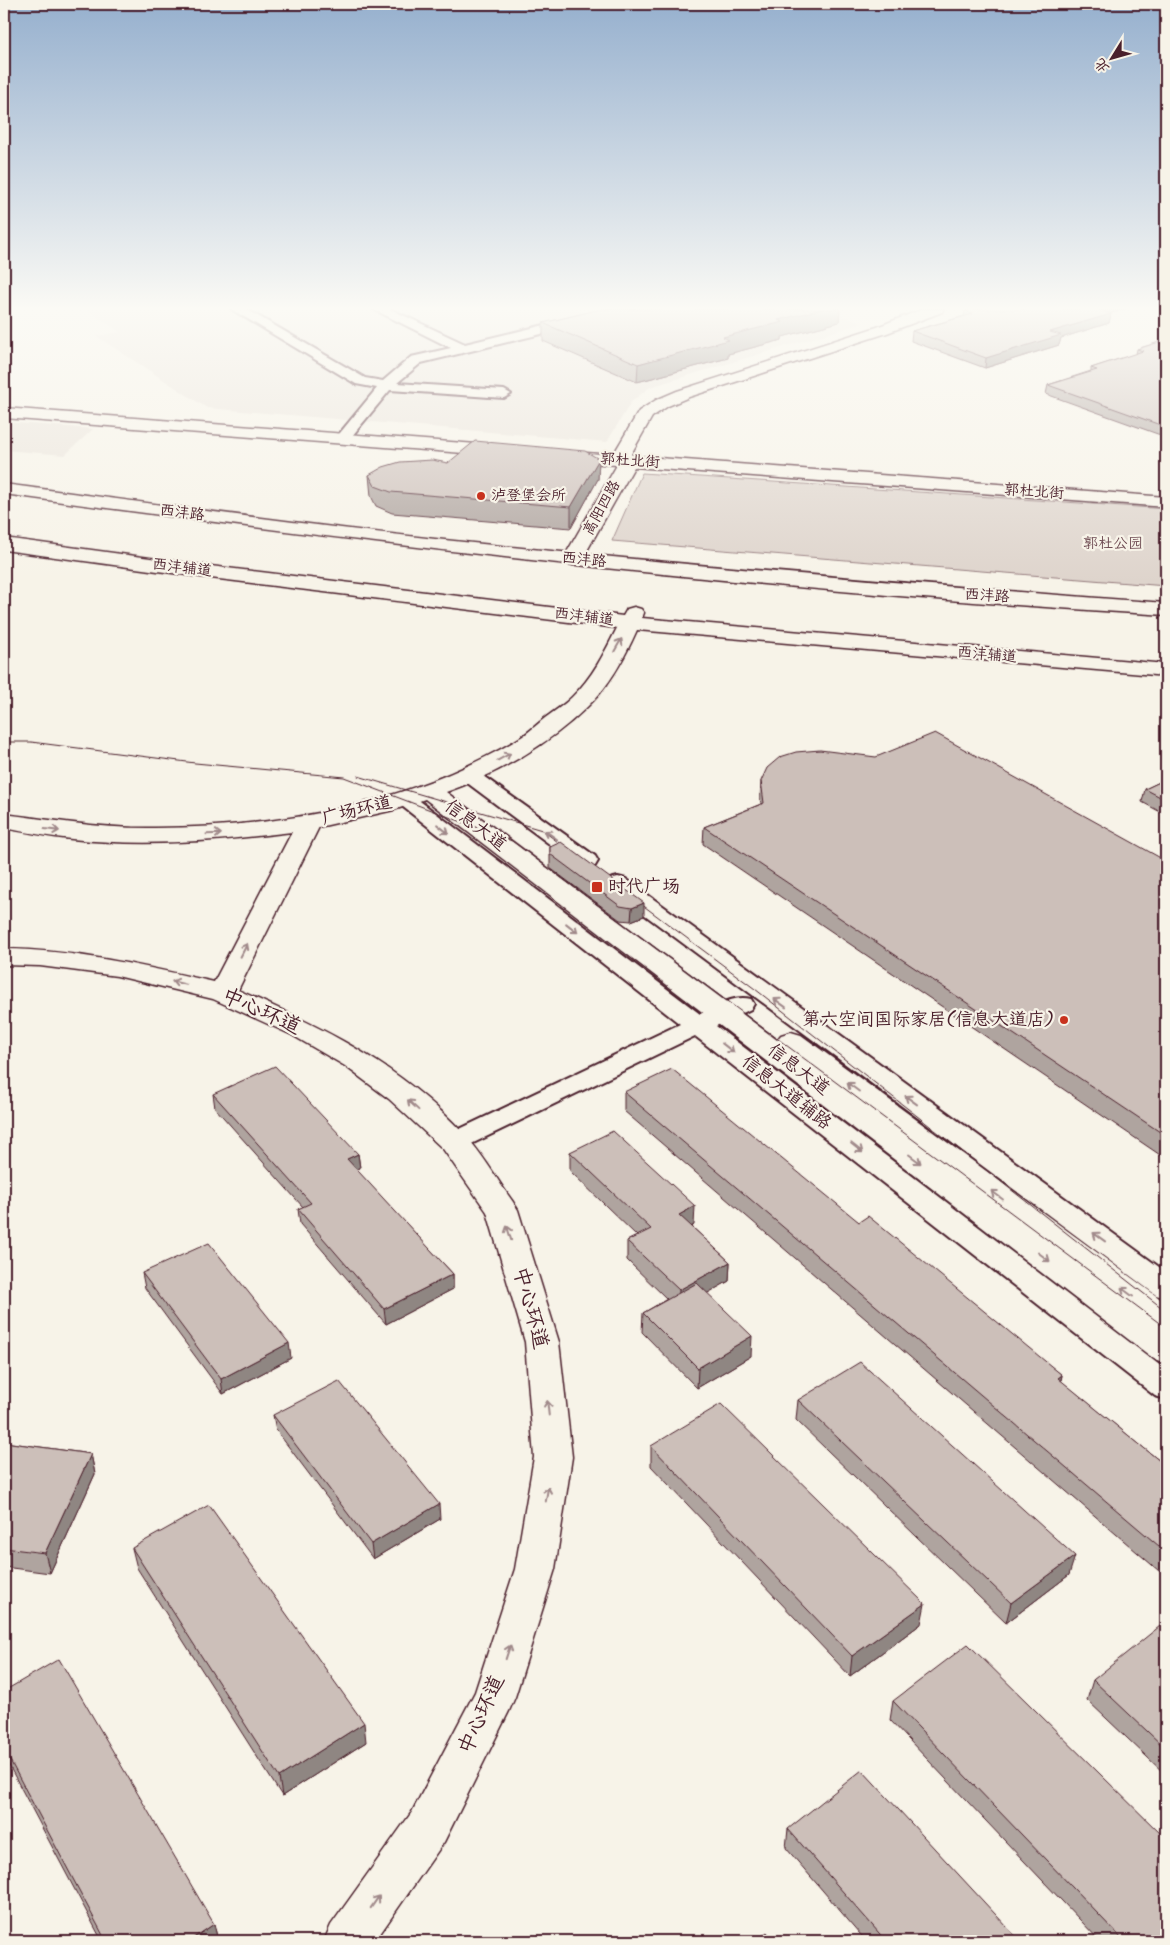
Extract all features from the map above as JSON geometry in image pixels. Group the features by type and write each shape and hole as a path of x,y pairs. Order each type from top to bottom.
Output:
{"main road":[{"name":"高阳四路","path":"576,554 625,458 645,414 670,400"},
{"path":"4,408 516,450"},
{"path":"4,413 344,436"},
{"name":"郭杜北街","path":"545,452 1166,496"},
{"name":"郭杜北街","path":"625,458 1166,502"},
{"name":"西沣路","path":"4,478 576,554 1166,597"},
{"name":"西沣路","path":"4,489 175,512 956,594 1166,609"},
{"name":"西沣辅道","path":"4,536 632,618 1166,660"},
{"name":"西沣辅道","path":"4,544 214,572 632,618 1166,670"},
{"name":"广场环道","path":"4,821 79,833 124,836 226,833 309,823 438,787 517,750 538,736 579,703 595,685 632,618"},
{"name":"信息大道","path":"438,787 721,1014 1166,1350"},
{"path":"222,993 309,823"},
{"name":"中心环道","path":"4,957 40,958 117,968 222,993 302,1029 355,1059 400,1092 454,1142 502,1210 542,1342 553,1456 535,1569 494,1697 428,1827 347,1941"},
{"name":"信息大道","path":"721,1014 1166,1321"}],"street":[{"path":"344,436 376,400"},
{"path":"438,787 1166,1287"},
{"path":"454,1142 721,1014"},
{"name":"信息大道辅路","path":"721,1014 1166,1387"}],"shaded area":[{"path":"194,400 634,400 607,442 207,408"},
{"path":"4,422 93,429 65,455 4,450"}],"green space":[{"name":"郭杜公园","path":"642,473 1166,509 1166,586 612,541"}],"building":[{"path":"1089,400 1166,400 1166,427"},
{"path":"475,441 585,451 599,459 571,507 391,492 375,486 369,475 383,467 400,462 432,460 448,463"},
{"name":"第六空间国际家居(信息大道店)","path":"935,733 1166,861 1166,1136 704,827 764,803 761,781 767,768 780,757 796,752 820,750 876,757"},
{"path":"1166,779 1166,800 1145,789"},
{"path":"561,842 644,903 632,908 620,906 550,854 550,847"},
{"path":"275,1066 358,1154 347,1159 453,1274 384,1309 298,1209 311,1203 213,1094"},
{"path":"672,1069 859,1222 868,1216 1062,1375 1058,1378 1166,1466 1166,1552 624,1092"},
{"path":"613,1131 695,1206 679,1215 730,1262 679,1290 627,1241 651,1229 570,1152"},
{"path":"209,1243 289,1343 221,1379 142,1273"},
{"path":"697,1283 752,1336 698,1368 643,1313"},
{"path":"860,1362 1075,1556 1011,1603 798,1400"},
{"path":"339,1381 439,1504 371,1544 273,1415"},
{"path":"721,1404 925,1604 852,1656 651,1446"},
{"path":"4,1442 91,1454 45,1553 4,1548"},
{"path":"209,1505 364,1723 279,1777 132,1548"},
{"path":"1160,1626 1166,1632 1166,1749 1093,1680"},
{"path":"968,1644 1166,1839 1166,1941 1124,1941 893,1701"},
{"path":"59,1659 214,1924 189,1941 106,1941 4,1749 4,1691"},
{"path":"862,1770 1020,1941 886,1941 788,1829"},
{"path":"767,1932 774,1941 756,1941"}],"tram line":[{"path":"4,742 31,742 195,763 344,777 512,841 1166,1328"},
{"path":"358,776 542,830 570,851"},
{"path":"633,898 755,989 1166,1311"}],"place":[{"name":"泸登堡会所","path":"481,496"},
{"name":"时代广场","path":"597,887"},
{"name":"第六空间国际家居(信息大道店)","path":"1064,1020"}]}
